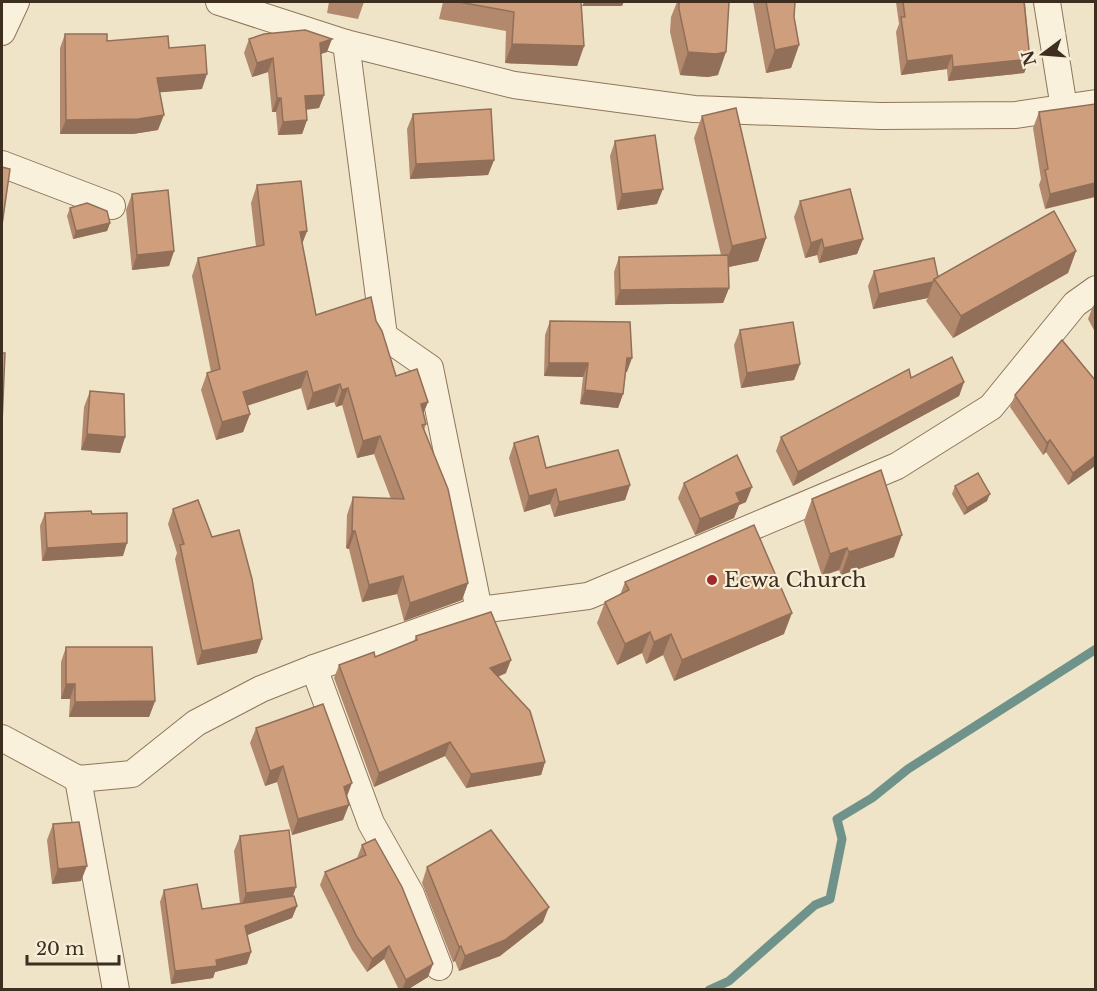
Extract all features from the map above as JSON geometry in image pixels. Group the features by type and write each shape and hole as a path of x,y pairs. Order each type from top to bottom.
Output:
{"street":[{"path":"2,32 16,2"},
{"path":"219,2 346,43 514,85 694,109 1017,116 1095,103"},
{"path":"1047,2 1064,108"},
{"path":"346,43 384,336 430,368 479,610"},
{"path":"2,164 112,206"},
{"path":"2,738 78,779 132,774 196,723 261,689 314,668 479,610 588,596 897,466 991,407 1075,304 1095,289"},
{"path":"314,668 371,823 411,894 439,967"},
{"path":"78,779 116,990"}],"building":[{"path":"459,2 581,2 584,46 512,44 514,12"},
{"path":"679,2 729,2 726,52 716,54 688,52"},
{"path":"766,2 795,2 794,17 799,45 775,50"},
{"path":"903,2 1024,2 1030,59 953,67 952,55 907,61 901,17 905,17"},
{"path":"305,30 332,39 320,43 324,95 305,96 307,120 283,122 281,98 277,98 273,58 257,63 249,39 264,34"},
{"path":"65,34 107,34 107,41 168,36 169,48 205,45 207,74 157,78 164,115 138,119 66,120"},
{"path":"1095,104 1095,183 1050,194 1039,112"},
{"path":"736,108 766,238 732,246 702,116"},
{"path":"491,109 494,160 416,164 413,114"},
{"path":"655,135 663,189 622,194 615,141"},
{"path":"2,167 10,169 2,225"},
{"path":"301,181 307,231 300,232 316,315 371,297 376,321 382,331 396,376 417,369 428,402 421,404 426,424 422,425 448,489 468,583 410,603 403,576 369,585 355,531 352,531 353,497 404,499 380,436 363,441 348,388 342,390 340,384 313,393 307,371 243,392 250,414 222,422 207,373 220,369 198,258 264,245 257,185"},
{"path":"850,189 863,239 824,248 822,239 811,243 800,201"},
{"path":"168,190 174,251 137,255 132,194"},
{"path":"87,203 107,211 110,223 76,231 70,208"},
{"path":"1054,211 1076,251 961,316 934,279"},
{"path":"728,255 729,288 620,290 619,257"},
{"path":"934,258 938,277 933,282 879,294 874,271"},
{"path":"550,321 630,322 632,358 627,358 623,394 585,390 588,363 549,363"},
{"path":"793,322 800,364 747,373 740,330"},
{"path":"1062,340 1095,380 1095,456 1073,473 1050,440 1047,443 1015,395"},
{"path":"2,353 5,353 2,424"},
{"path":"952,357 964,382 798,472 781,437 909,369 911,378"},
{"path":"90,391 124,394 125,437 87,434"},
{"path":"538,436 546,468 618,450 630,485 559,502 556,489 529,496 514,443"},
{"path":"737,455 752,487 736,493 740,502 700,519 684,483"},
{"path":"881,470 902,535 849,552 847,548 830,554 812,499"},
{"path":"978,473 990,494 967,508 955,486"},
{"path":"198,500 212,537 239,530 252,579 262,639 202,651 180,545 184,544 173,509"},
{"path":"91,511 92,514 127,513 127,543 47,548 45,513"},
{"path":"754,525 792,613 682,660 671,634 654,642 650,632 625,644 605,602 629,590 625,582"},
{"path":"491,612 511,660 490,668 530,711 545,762 471,774 450,742 379,773 339,665 374,652 375,657 417,640 416,636"},
{"path":"66,647 152,647 155,701 75,702 75,684 66,684"},
{"path":"323,704 352,783 344,787 349,805 298,819 283,766 270,771 256,728"},
{"path":"79,822 87,866 58,869 53,824"},
{"path":"289,830 296,887 246,893 240,836"},
{"path":"491,830 549,907 505,940 465,956 461,946 459,947 427,867"},
{"path":"375,839 402,887 433,964 406,980 389,946 372,959 357,937 325,872 366,855 362,845"},
{"path":"197,884 202,909 294,896 297,906 245,926 251,952 216,960 217,966 175,971 164,890"}],"waterway":[{"path":"709,990 729,981 815,905 830,899 842,839 837,819 872,798 908,769 1096,649"}],"place":[{"name":"Ecwa Church","path":"712,580"}]}
